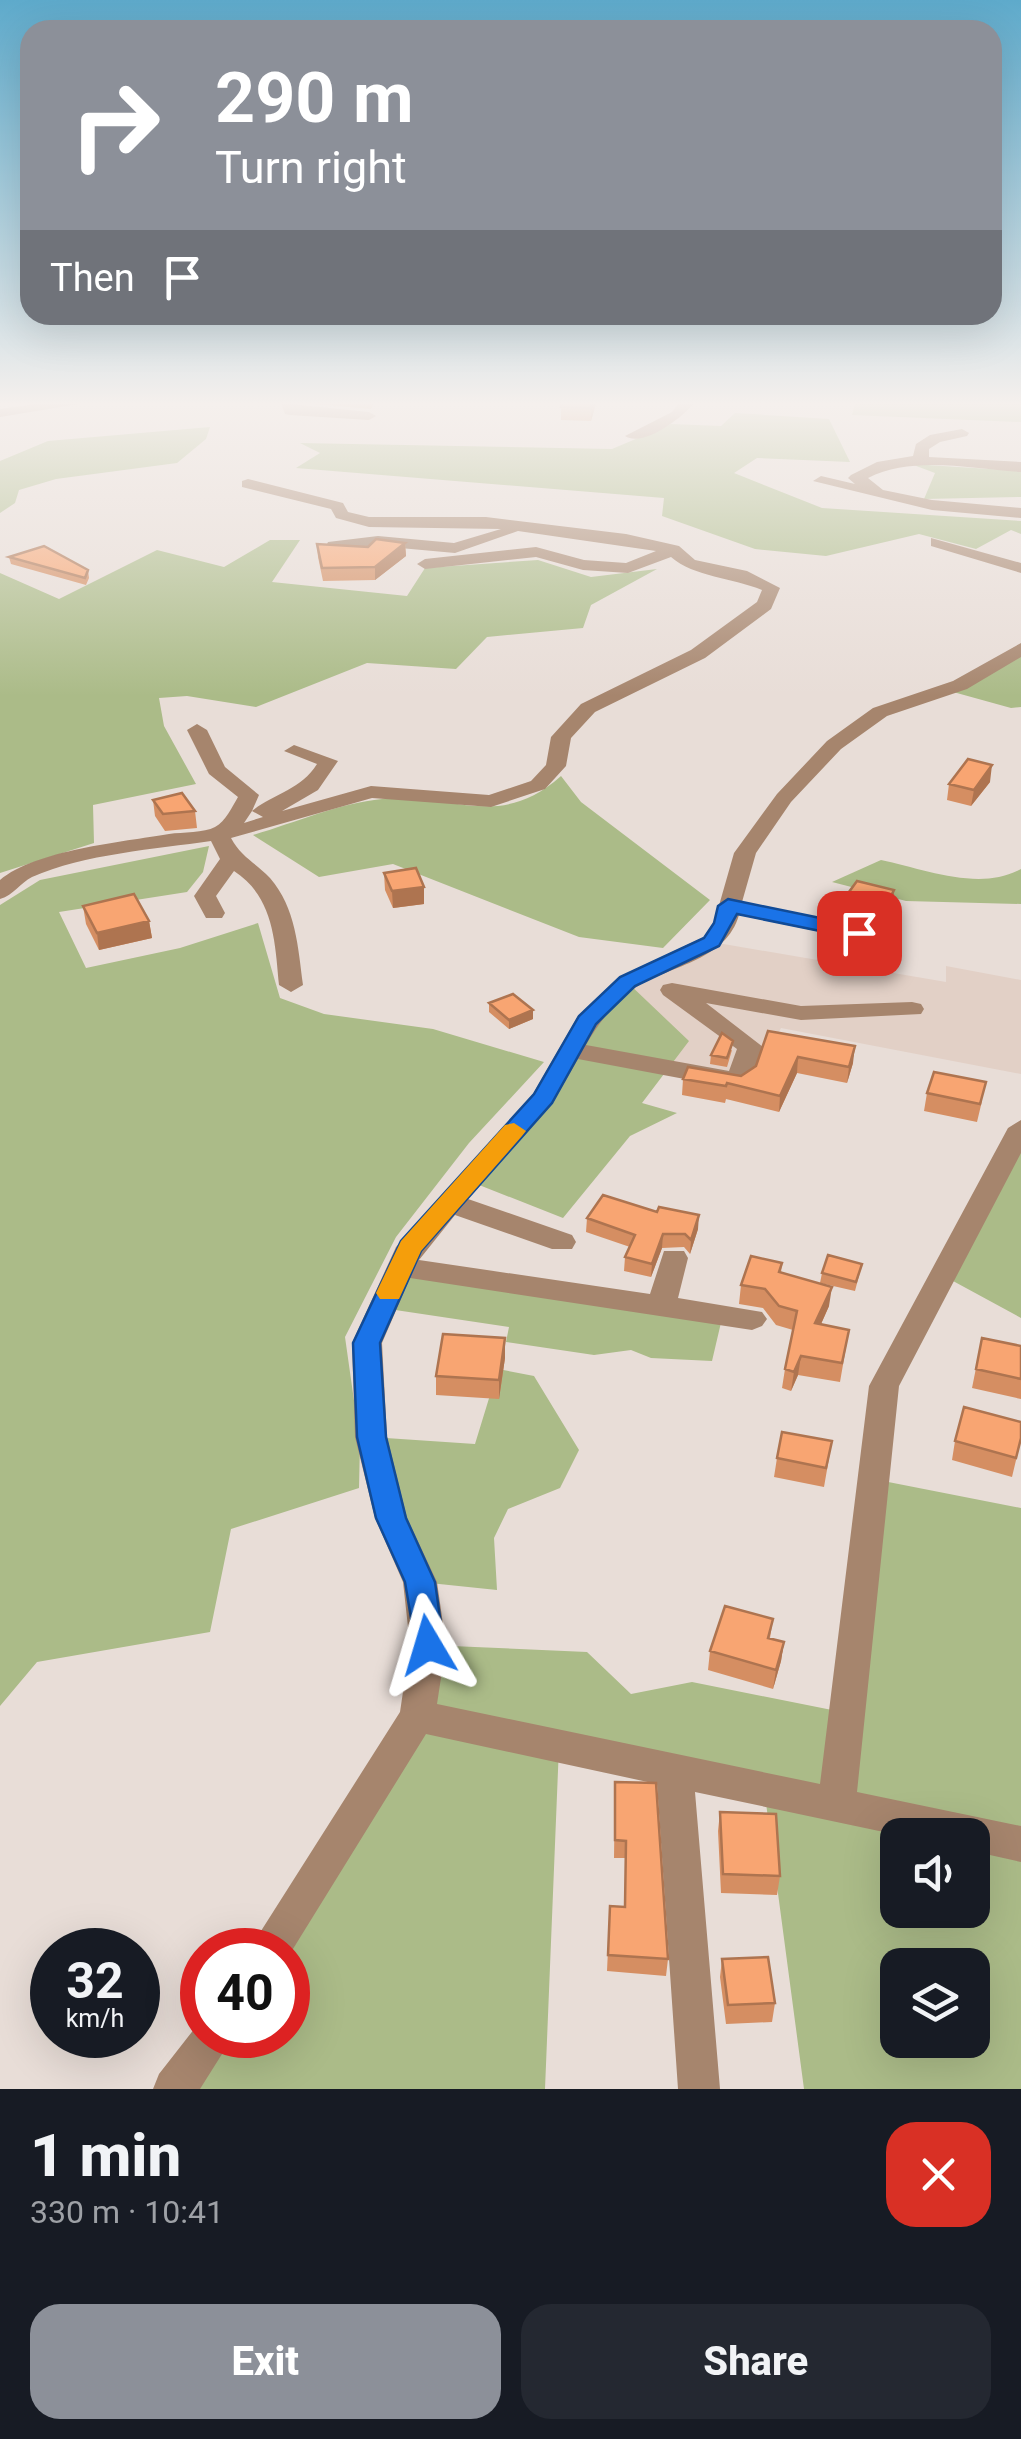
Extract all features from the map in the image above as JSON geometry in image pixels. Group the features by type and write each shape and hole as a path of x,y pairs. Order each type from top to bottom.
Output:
{"street":[{"path":"0,892 22,873 55,864 116,849 219,835 371,792 491,801 538,785 556,766 562,737 588,708 698,654 765,604 771,588 762,582 689,564 674,550 626,539 486,522 369,522 342,515 338,506 315,500"},
{"path":"917,500 1021,513"},
{"path":"334,546 378,541 455,548 525,527"},
{"path":"937,542 1021,568"},
{"path":"425,564 536,552 583,564 628,568 674,550"},
{"path":"282,1928 417,1716 428,1645 420,1582 391,1518 371,1437 367,1343 410,1247 544,1098 587,1021 628,982 712,942 725,923 746,854 784,798 834,745 880,712 960,685 1021,649"},
{"path":"197,730 216,770 250,795 238,816 219,835"},
{"path":"238,816 278,808 325,771 328,761 294,751"},
{"path":"219,835 231,858 256,873 282,910 291,985"},
{"path":"214,914 205,896 231,858"},
{"path":"728,906 859,933"},
{"path":"628,982 801,1013 912,1009"},
{"path":"570,1050 738,1081 750,1047 672,990"},
{"path":"837,1803 884,1386 1021,1128"},
{"path":"450,1203 562,1242"},
{"path":"662,1306 674,1258"},
{"path":"401,1267 752,1319"},
{"path":"417,1716 1021,1844"},
{"path":"674,1770 699,2089"},
{"path":"174,2089 196,2058"}],"shaded area":[{"path":"712,942 946,982 946,966 1021,980 1021,1074 781,1028 751,1085 666,1069 627,982"}],"green space":[{"path":"0,500 16,500 15,503 0,513"},
{"path":"664,500 803,500 822,508 1021,521 1021,534 1011,530 976,549 919,534 826,556 755,549 662,516"},
{"path":"270,540 300,540 272,582 407,596 425,568 538,560 591,577 657,569 591,605 583,628 487,637 456,669 367,663 256,707 187,696 159,698 164,726 196,784 93,805 94,843 0,873 0,573 59,599 157,550 224,567"},
{"path":"1021,649 1021,707 1011,708 946,690"},
{"path":"561,776 581,802 710,900 663,948 579,937 393,864 319,877 253,835 366,801 407,798 474,806 516,802 538,793"},
{"path":"209,846 203,872 187,892 59,912 86,968 180,948 258,923 280,998 324,1014 433,1029 544,1062 469,1143 396,1237 345,1337 360,1443 359,1488 231,1529 210,1632 37,1662 0,1706 0,905 40,880"},
{"path":"881,860 970,879 1005,876 1021,869 1021,904 906,901 832,882"},
{"path":"627,982 689,1041 642,1103 677,1113 630,1136 563,1218 469,1181"},
{"path":"1021,1128 1021,1318 942,1275"},
{"path":"401,1267 723,1314 712,1361 651,1358 631,1350 594,1355 506,1342 509,1327 382,1308"},
{"path":"498,1369 534,1376 579,1450 560,1488 508,1509 494,1538 497,1590 420,1582 371,1437 475,1444"},
{"path":"873,1479 1021,1508 1021,2089 804,2089 764,1788 559,1746 545,2089 174,2089 196,2058 310,2058 310,1928 300,1928 417,1717 428,1645 587,1652 631,1694 692,1682 847,1713"}],"building":[{"path":"376,539 405,543 375,567 322,568 317,544 368,547"},
{"path":"44,546 88,570 85,578 9,557"},
{"path":"968,759 992,765 974,790 949,784"},
{"path":"182,793 195,811 163,814 153,800"},
{"path":"416,868 424,887 392,891 384,873"},
{"path":"857,881 894,890 868,941 826,934 831,922 862,928 876,920 870,909 841,903"},
{"path":"134,894 149,921 97,933 83,906"},
{"path":"513,994 533,1010 509,1020 489,1003"},
{"path":"768,1031 855,1046 849,1067 798,1057 780,1096 727,1083 726,1086 683,1079 688,1067 741,1076 756,1066"},
{"path":"722,1033 733,1041 727,1058 711,1055"},
{"path":"934,1072 986,1082 980,1104 927,1093"},
{"path":"603,1195 657,1212 659,1207 699,1215 691,1240 685,1234 663,1234 652,1264 625,1257 635,1235 587,1218"},
{"path":"828,1255 862,1264 856,1282 822,1273"},
{"path":"751,1256 782,1263 779,1272 832,1287 815,1323 849,1330 842,1363 801,1356 794,1372 785,1369 797,1311 779,1306 765,1289 741,1285"},
{"path":"443,1334 505,1338 499,1380 436,1376"},
{"path":"982,1338 1021,1346 1021,1379 976,1369"},
{"path":"964,1407 1021,1422 1016,1458 955,1441"},
{"path":"782,1432 832,1441 826,1468 777,1458"},
{"path":"725,1606 773,1619 768,1638 784,1642 776,1670 710,1651"},
{"path":"615,1782 656,1783 668,1959 608,1955 610,1906 625,1907 626,1841 615,1840"},
{"path":"720,1812 776,1814 780,1876 723,1874"},
{"path":"768,1957 775,2003 728,2005 722,1959"}],"slow traffic":[{"path":"390,1293 410,1247 514,1131"}],"route":[{"path":"428,1645 420,1582 391,1518 371,1437 367,1343 410,1247 544,1098 587,1021 628,982 712,942 725,923 728,906 859,933"}]}
